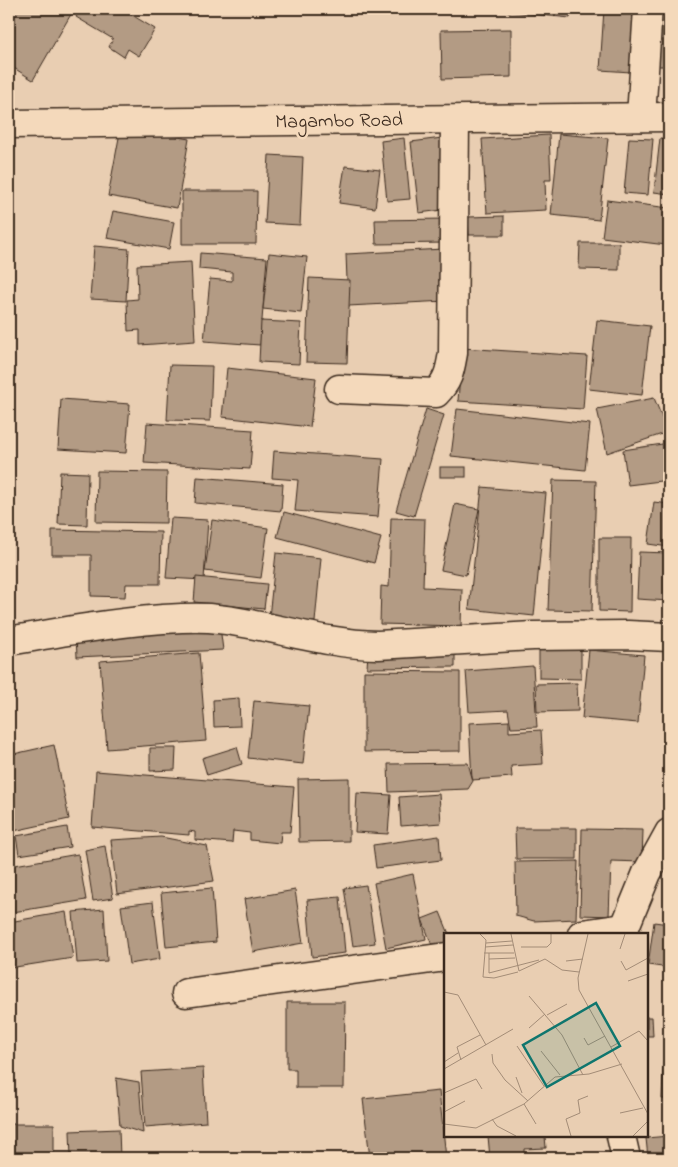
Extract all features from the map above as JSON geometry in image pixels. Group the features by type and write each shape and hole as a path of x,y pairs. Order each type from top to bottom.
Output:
{"street":[{"path":"641,117 648,9"},
{"name":"Magambo Road","path":"9,124 669,117"},
{"path":"339,389 436,393 445,384 450,372 453,353 455,120"},
{"path":"9,641 103,625 206,618 233,620 354,645 580,635 669,637"},
{"path":"596,933 623,931 647,873 669,833"},
{"path":"186,993 444,957"},
{"path":"621,1137 626,1158"}],"building":[{"path":"9,9 74,9 33,80 9,65"},
{"path":"80,9 122,9 155,29 139,56 128,49 124,57 109,47 113,39 76,17"},
{"path":"504,9 571,9 570,18 504,11"},
{"path":"604,9 634,9 631,72 600,70"},
{"path":"657,16 669,17 669,66 655,66"},
{"path":"511,29 511,77 442,79 441,30"},
{"path":"121,127 189,139 177,208 108,196"},
{"path":"559,134 608,138 599,220 551,215"},
{"path":"549,135 551,180 545,180 546,210 487,213 482,139"},
{"path":"404,138 410,199 387,201 381,141"},
{"path":"442,138 450,209 419,213 411,142"},
{"path":"629,138 653,139 648,195 624,193"},
{"path":"660,138 669,139 669,194 654,192"},
{"path":"269,155 303,157 300,225 265,223"},
{"path":"345,166 380,170 375,208 339,203"},
{"path":"182,191 257,191 256,244 182,244"},
{"path":"607,200 669,208 666,245 602,237"},
{"path":"113,211 174,222 169,249 107,238"},
{"path":"504,216 504,235 469,235 468,217"},
{"path":"446,219 446,243 376,244 375,220"},
{"path":"580,243 619,243 619,270 579,269"},
{"path":"94,246 129,249 126,301 90,299"},
{"path":"444,249 446,301 348,306 346,254"},
{"path":"200,253 267,258 260,345 204,341 210,279 232,281 232,272 199,269"},
{"path":"269,253 307,257 301,313 263,309"},
{"path":"191,262 195,341 140,345 140,330 128,331 127,300 138,299 137,265"},
{"path":"309,278 350,280 347,363 306,362"},
{"path":"597,320 650,326 642,395 589,389"},
{"path":"261,321 301,323 299,364 259,362"},
{"path":"462,348 587,356 583,409 458,401"},
{"path":"170,365 212,366 210,421 167,420"},
{"path":"227,368 316,378 310,427 222,417"},
{"path":"654,398 668,432 607,453 597,409"},
{"path":"61,399 130,404 126,453 58,449"},
{"path":"426,409 444,415 414,516 396,511"},
{"path":"457,409 590,424 585,470 451,456"},
{"path":"147,423 253,430 250,469 144,463"},
{"path":"669,443 669,480 628,485 623,450"},
{"path":"274,451 383,459 378,517 295,511 298,480 272,478"},
{"path":"440,467 466,467 466,477 440,477"},
{"path":"97,471 167,472 166,523 96,522"},
{"path":"60,472 88,473 87,525 58,524"},
{"path":"197,477 283,484 281,511 195,503"},
{"path":"553,480 596,481 592,611 548,610"},
{"path":"482,487 546,493 534,616 469,609"},
{"path":"654,502 669,504 669,547 648,544"},
{"path":"455,504 479,509 466,575 441,570"},
{"path":"284,512 381,538 374,563 277,537"},
{"path":"171,518 208,520 204,580 166,578"},
{"path":"391,518 425,519 423,587 462,589 461,626 380,624 381,586 389,587"},
{"path":"212,520 268,528 261,578 205,571"},
{"path":"52,530 161,532 160,584 126,584 125,597 91,596 91,555 52,555"},
{"path":"599,538 631,538 630,612 599,611"},
{"path":"639,552 669,553 669,601 637,599"},
{"path":"276,553 321,558 315,622 269,617"},
{"path":"196,577 267,584 264,609 194,602"},
{"path":"220,627 223,650 77,657 76,635"},
{"path":"539,649 581,649 581,679 539,678"},
{"path":"589,650 644,655 638,723 582,718"},
{"path":"368,652 455,652 455,667 367,668"},
{"path":"199,653 206,741 107,749 100,661"},
{"path":"533,666 537,727 511,728 508,710 469,712 466,671"},
{"path":"364,671 460,672 460,751 364,752"},
{"path":"577,683 578,711 537,712 536,684"},
{"path":"239,698 240,726 214,727 213,700"},
{"path":"254,701 309,706 303,764 248,758"},
{"path":"509,721 509,732 541,730 543,764 511,766 512,777 472,780 469,723"},
{"path":"54,745 69,819 9,832 9,755"},
{"path":"237,747 242,764 207,775 202,758"},
{"path":"150,748 176,748 175,770 150,771"},
{"path":"468,763 473,781 468,789 389,792 388,764"},
{"path":"96,771 294,787 290,832 281,832 280,843 250,840 250,833 233,831 232,843 195,840 195,832 189,831 189,835 92,827"},
{"path":"349,778 349,841 299,842 298,779"},
{"path":"357,793 391,795 388,834 355,832"},
{"path":"439,794 441,823 401,826 399,797"},
{"path":"67,827 70,847 19,855 16,836"},
{"path":"515,828 577,828 577,859 516,859"},
{"path":"582,829 643,830 642,862 611,861 609,916 580,915"},
{"path":"439,836 441,860 376,868 373,845"},
{"path":"161,837 207,846 214,881 117,894 111,840"},
{"path":"105,846 113,898 93,901 85,850"},
{"path":"78,854 86,900 13,912 9,887 9,866"},
{"path":"578,861 576,919 534,921 516,916 515,862"},
{"path":"413,874 426,939 386,948 374,883"},
{"path":"366,885 375,943 353,946 344,888"},
{"path":"212,888 216,942 166,947 161,893"},
{"path":"295,890 303,943 253,952 244,899"},
{"path":"340,897 345,953 312,957 307,900"},
{"path":"153,902 160,959 129,964 121,906"},
{"path":"104,909 107,961 77,963 73,912"},
{"path":"66,912 73,958 9,968 9,922"},
{"path":"440,912 449,933 444,933 444,944 433,948 422,919"},
{"path":"654,922 669,924 669,968 648,965"},
{"path":"666,995 669,995 669,1099 662,1099"},
{"path":"287,1002 345,1002 344,1088 296,1088 296,1069 287,1069"},
{"path":"648,1017 652,1017 653,1036 648,1036"},
{"path":"203,1068 206,1122 145,1127 141,1072"},
{"path":"116,1078 139,1082 143,1133 120,1126"},
{"path":"439,1091 446,1158 370,1158 363,1099"},
{"path":"9,1124 54,1124 54,1158 9,1158"},
{"path":"119,1129 120,1158 71,1158 70,1131"},
{"path":"669,1136 669,1158 648,1158 646,1138"},
{"path":"488,1137 545,1137 546,1148 524,1149 524,1158 490,1158"}]}
